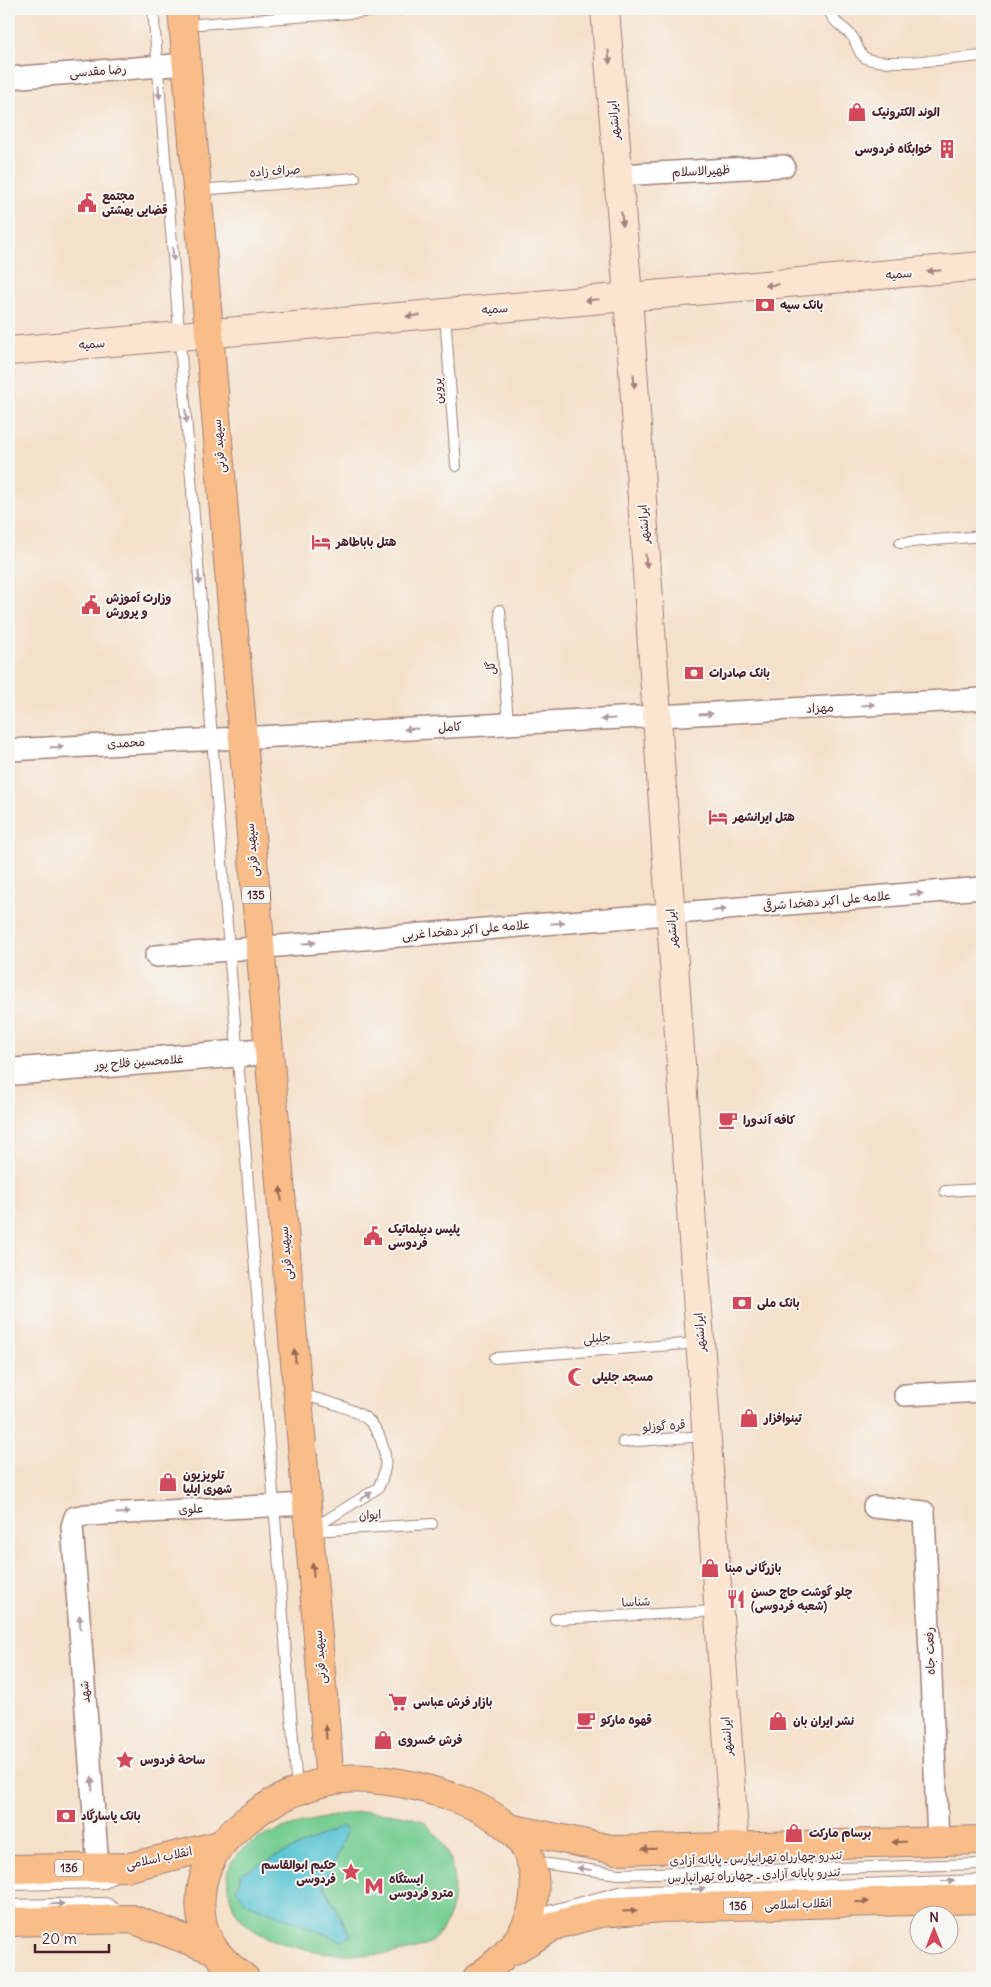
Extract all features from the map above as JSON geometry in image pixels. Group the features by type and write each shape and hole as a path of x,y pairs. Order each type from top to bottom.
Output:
{"main road":[{"name":"ایرانشهر","path":"606,9 628,297 735,1847"},
{"name":"سپهبد قرنی","path":"183,17 330,1781"},
{"name":"سمیه","path":"9,351 982,266"},
{"path":"245,1978 230,1967 214,1950 208,1940 202,1922 200,1895 204,1872 220,1845 239,1826 261,1810 297,1792 330,1781 367,1779 391,1781 452,1796 478,1808 509,1828 524,1844 532,1862 535,1885 530,1916 519,1939 504,1956 476,1978"},
{"path":"509,1828 616,1850 982,1840"},
{"name":"انقلاب اسلامی","path":"9,1870 129,1866 220,1845"},
{"name":"انقلاب اسلامی","path":"504,1956 556,1925 600,1913 673,1908 982,1899"},
{"path":"9,1922 132,1919 214,1950"}],"street":[{"name":"رضا مقدسی","path":"9,78 187,64"},
{"name":"ظهیرالاسلام","path":"619,175 784,166"},
{"name":"مهزاد","path":"657,716 982,699"},
{"name":"کامل","path":"243,738 657,716"},
{"name":"محمدی","path":"9,750 243,738"},
{"name":"علامه علی اکبر دهخدا شرقی","path":"671,914 982,888"},
{"name":"علامه علی اکبر دهخدا غربی","path":"156,956 260,946 671,914"},
{"name":"غلامحسین فلاح‌ پور","path":"9,1072 269,1051"},
{"path":"905,1395 982,1391"},
{"name":"علوی","path":"75,1517 86,1514 307,1504"},
{"name":"رفعت جاه","path":"874,1507 924,1512 938,1841"},
{"name":"شهد","path":"75,1517 72,1526 98,1867"}],"lane":[{"path":"153,9 297,1792"},
{"path":"183,17 406,9"},
{"path":"828,9 838,26 854,39 864,58 890,62 982,56"},
{"name":"صراف زاده","path":"197,190 355,178"},
{"name":"پروین","path":"445,313 456,466"},
{"path":"900,543 982,536"},
{"name":"گل","path":"500,610 508,724"},
{"path":"945,1191 982,1189"},
{"name":"جلیلی","path":"495,1358 700,1343"},
{"path":"298,1394 344,1407 370,1421 380,1436 386,1455 384,1477 378,1488 310,1531"},
{"name":"قره گوزلو","path":"623,1442 707,1436"},
{"name":"ایوان","path":"310,1531 432,1524"},
{"name":"شناسا","path":"555,1619 719,1611"},
{"name":"تندرو چهارراه تهرانپارس ـ پایانه آزادی","path":"532,1862 618,1874 982,1864"},
{"path":"9,1885 105,1883 129,1866"},
{"name":"تندرو پایانه آزادی ـ چهارراه تهرانپارس","path":"530,1916 619,1892 982,1880"},
{"path":"9,1905 106,1903 132,1919"}],"green space":[{"path":"366,1811 394,1814 422,1821 442,1842 452,1871 454,1886 453,1902 449,1917 442,1930 432,1941 420,1948 384,1954 363,1955 322,1952 272,1940 247,1925 240,1918 231,1900 228,1888 230,1866 238,1853 252,1843 290,1826 332,1816","holes":["343,1826 346,1832 324,1886 351,1935 242,1873"]}],"water":[{"path":"342,1826 346,1832 324,1887 351,1936 342,1941 245,1902 236,1889 242,1873"}],"place":[{"name":"الوند الکترونیک","path":"857,112"},
{"name":"خوابگاه فردوسی","path":"947,149"},
{"name":"مجتمع قضایی بهشتی","path":"87,203"},
{"name":"بانک سپه","path":"765,305"},
{"name":"هتل باباطاهر","path":"321,542"},
{"name":"وزارت آموزش و پرورش","path":"91,605"},
{"name":"بانک صادرات","path":"694,673"},
{"name":"هتل ایرانشهر","path":"718,817"},
{"name":"کافه آندورا","path":"728,1120"},
{"name":"پلیس دیپلماتیک فردوسی","path":"373,1236"},
{"name":"بانک ملی","path":"742,1303"},
{"name":"مسجد جلیلی","path":"577,1377"},
{"name":"تینوافزار","path":"749,1418"},
{"name":"تلویزیون شهری ایلیا","path":"168,1482"},
{"name":"بازرگانی مبنا","path":"710,1568"},
{"name":"چلو گوشت حاج حسن (شعبه فردوسی)","path":"736,1599"},
{"name":"بازار فرش عباسی","path":"398,1702"},
{"name":"قهوه مارکو","path":"586,1720"},
{"name":"نشر ایران بان","path":"778,1721"},
{"name":"فرش خسروی","path":"383,1740"},
{"name":"ساحة فردوس","path":"125,1760"},
{"name":"بانک پاسارگاد","path":"66,1816"},
{"name":"برسام مارکت","path":"794,1833"},
{"name":"حکیم ابوالقاسم فردوسی","path":"351,1872"},
{"name":"ایستگاه مترو فردوسی","path":"374,1886"}]}
